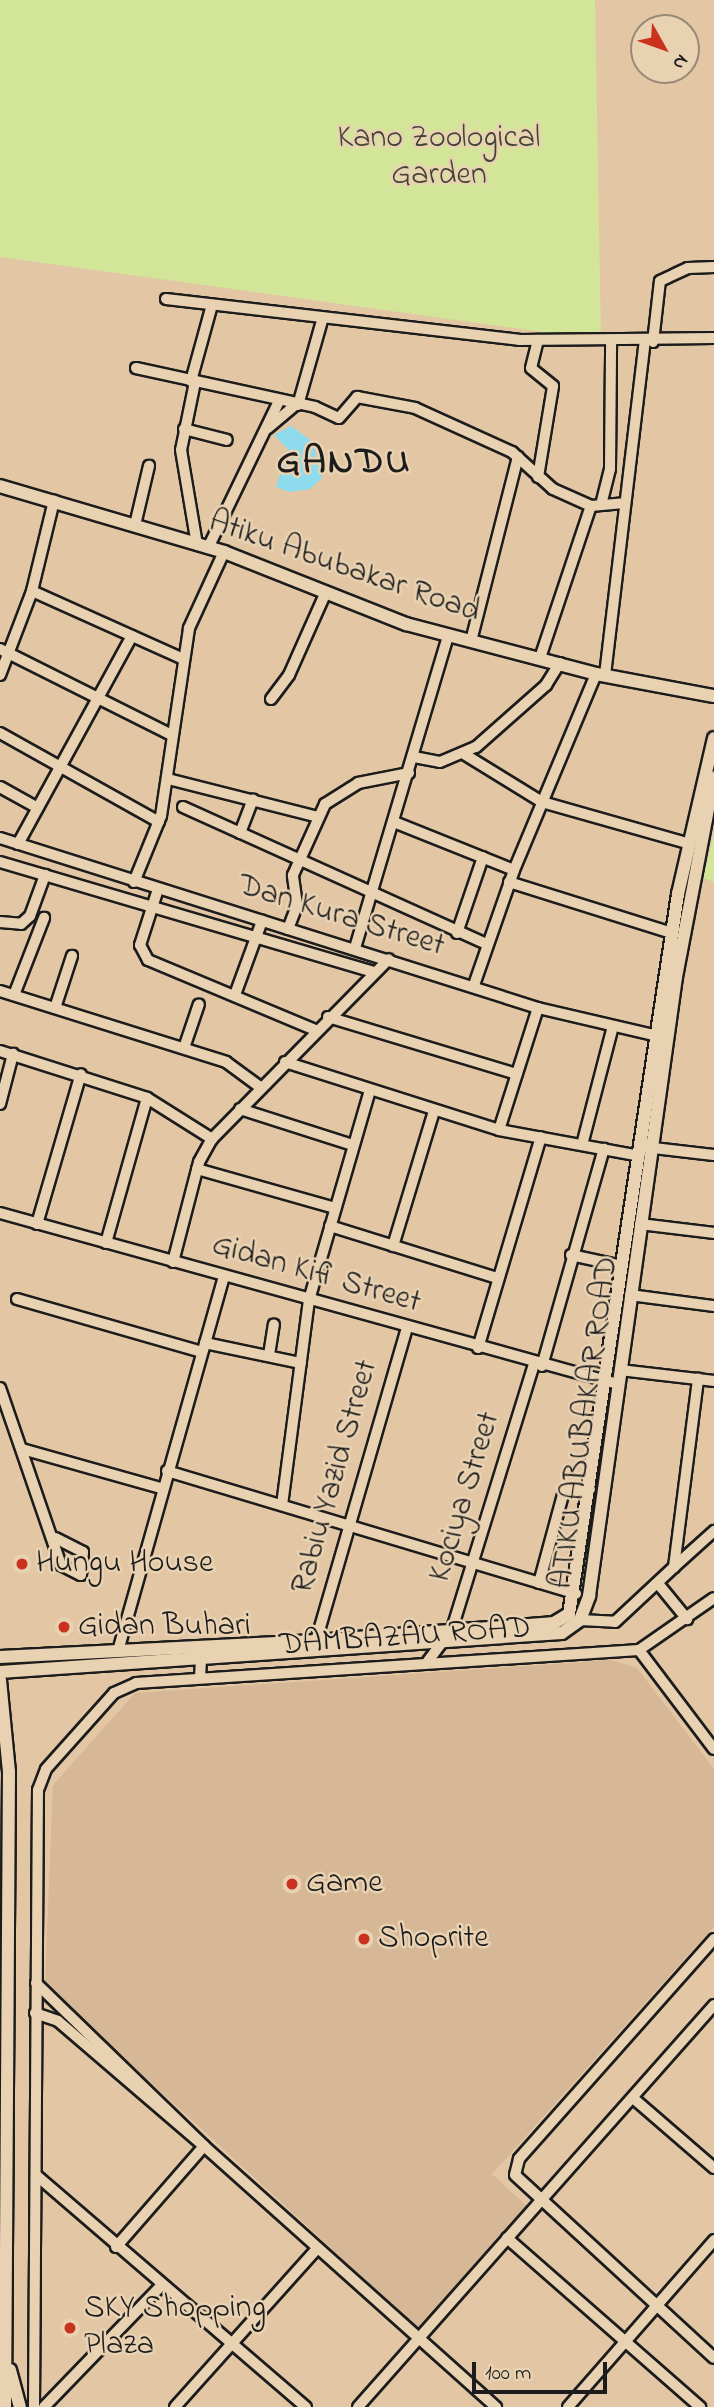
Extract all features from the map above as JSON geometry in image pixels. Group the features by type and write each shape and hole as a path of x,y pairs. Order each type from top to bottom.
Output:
{"street":[{"path":"474,985 509,881 541,802 601,675 624,503 660,281 688,268 714,267"},
{"path":"166,299 538,340 611,343 714,338"},
{"path":"203,546 181,450 193,382 212,304"},
{"path":"268,428 296,406 323,317"},
{"path":"538,340 531,368 553,386 538,477"},
{"path":"602,500 610,469 611,343"},
{"path":"136,368 339,418 357,397 388,401 434,415 518,457 538,477 591,506"},
{"path":"203,546 268,428 278,403"},
{"path":"184,429 227,440"},
{"path":"471,641 518,457"},
{"path":"135,525 149,466"},
{"name":"Atiku Abubakar Road","path":"0,486 224,552 448,636 601,675 712,698"},
{"path":"540,658 591,506 602,500 624,503"},
{"path":"0,675 11,653 32,591 54,501"},
{"path":"134,882 159,822 168,779 183,659 192,621 224,552"},
{"path":"32,591 183,659"},
{"path":"271,699 289,675 326,592"},
{"path":"18,844 132,636"},
{"path":"355,948 448,636"},
{"path":"0,649 172,735"},
{"path":"414,757 440,762 464,754 531,700 560,663"},
{"path":"0,733 159,822"},
{"path":"662,1037 672,933 687,843 714,738"},
{"path":"464,754 541,802 687,843"},
{"path":"288,929 297,905 293,877 318,817 329,800 358,783 409,773"},
{"name":"ATIKU ABUBAKAR ROAD","path":"0,1672 443,1644 562,1633 580,1620 620,1370 640,1224 645,1150 662,1037 714,778"},
{"path":"168,779 318,817"},
{"path":"0,787 38,808"},
{"path":"240,832 253,799"},
{"path":"183,807 302,858 371,893 486,944"},
{"path":"394,821 514,870"},
{"name":"Dan Kura Street","path":"0,838 134,882 389,958 538,1008 662,1037"},
{"path":"457,933 483,857"},
{"path":"0,862 374,972"},
{"path":"0,922 21,924 30,916 45,875"},
{"path":"509,881 672,933"},
{"path":"158,889 140,945 148,960 236,992 315,1030"},
{"path":"14,995 44,918"},
{"path":"236,992 262,921"},
{"path":"55,1008 72,956"},
{"path":"173,1262 197,1169 212,1139 315,1030 389,958"},
{"path":"0,991 235,1065 260,1087"},
{"path":"184,1048 200,1004"},
{"path":"499,1130 538,1008"},
{"path":"328,1017 517,1074"},
{"path":"582,1145 613,1026"},
{"path":"0,1051 80,1074 147,1098 212,1139"},
{"path":"0,1104 13,1054"},
{"path":"285,1062 369,1093 499,1130 604,1149 714,1155"},
{"path":"37,1224 80,1074"},
{"path":"282,1505 309,1300 369,1093"},
{"path":"106,1243 147,1098"},
{"path":"240,1109 353,1145"},
{"path":"393,1245 433,1111"},
{"path":"478,1348 541,1137"},
{"name":"Kociya Street","path":"428,1661 452,1629 475,1563 604,1149"},
{"path":"0,1657 316,1641 554,1623 569,1614 576,1594 622,1266 645,1150"},
{"path":"197,1169 335,1208"},
{"name":"Gidan Kifi Street","path":"0,1213 538,1365 618,1384"},
{"path":"640,1224 714,1233"},
{"path":"330,1226 497,1278"},
{"path":"572,1255 622,1266"},
{"path":"118,1651 161,1488 224,1277"},
{"path":"630,1295 714,1307"},
{"path":"17,1299 203,1348 269,1355 301,1363"},
{"path":"269,1355 274,1324"},
{"name":"Rabiu Yazid Street","path":"316,1641 407,1328"},
{"path":"620,1370 714,1381"},
{"path":"674,1567 698,1379"},
{"path":"0,1388 55,1538"},
{"path":"22,1449 161,1488"},
{"path":"167,1471 576,1594"},
{"path":"539,1583 564,1491 590,1489"},
{"path":"580,1620 615,1622 660,1586 674,1567 714,1531"},
{"path":"660,1586 687,1619"},
{"name":"DAMBAZAU ROAD","path":"34,2407 38,1790 46,1769 114,1693 136,1683 428,1661 639,1650 714,1598"},
{"path":"639,1650 714,1749"},
{"path":"200,1678 201,1659"},
{"path":"0,1680 9,1772 5,2407"},
{"path":"714,1939 519,2159 515,2175 539,2202 714,2358"},
{"path":"36,1983 204,2146"},
{"path":"358,2407 714,2005"},
{"path":"35,2012 58,2021 204,2146 496,2407"},
{"path":"633,2098 714,2168"},
{"path":"117,2248 204,2146"},
{"path":"36,2175 117,2248 306,2407"},
{"path":"507,2238 700,2407"},
{"path":"568,2407 714,2241"},
{"path":"175,2407 317,2249"},
{"path":"44,2407 162,2285"},
{"path":"6,2357 20,2407"}],"shaded area":[{"path":"611,1660 637,1668 714,1769 714,1926 492,2174 528,2207 419,2329 45,1985 53,1785 135,1693"}],"green space":[{"name":"Kano Zoological Garden","path":"0,0 595,0 601,340 0,257"},
{"path":"714,834 714,882 703,878"}],"water":[{"path":"291,426 313,442 322,478 310,489 290,492 276,487 288,449 274,435"}],"place":[{"name":"Hungu House","path":"22,1564"},
{"name":"Gidan Buhari","path":"64,1627"},
{"name":"Game","path":"292,1884"},
{"name":"Shoprite","path":"364,1939"},
{"name":"SKY Shopping Plaza","path":"70,2328"}],"district":[{"name":"GANDU","path":"344,464"}]}
